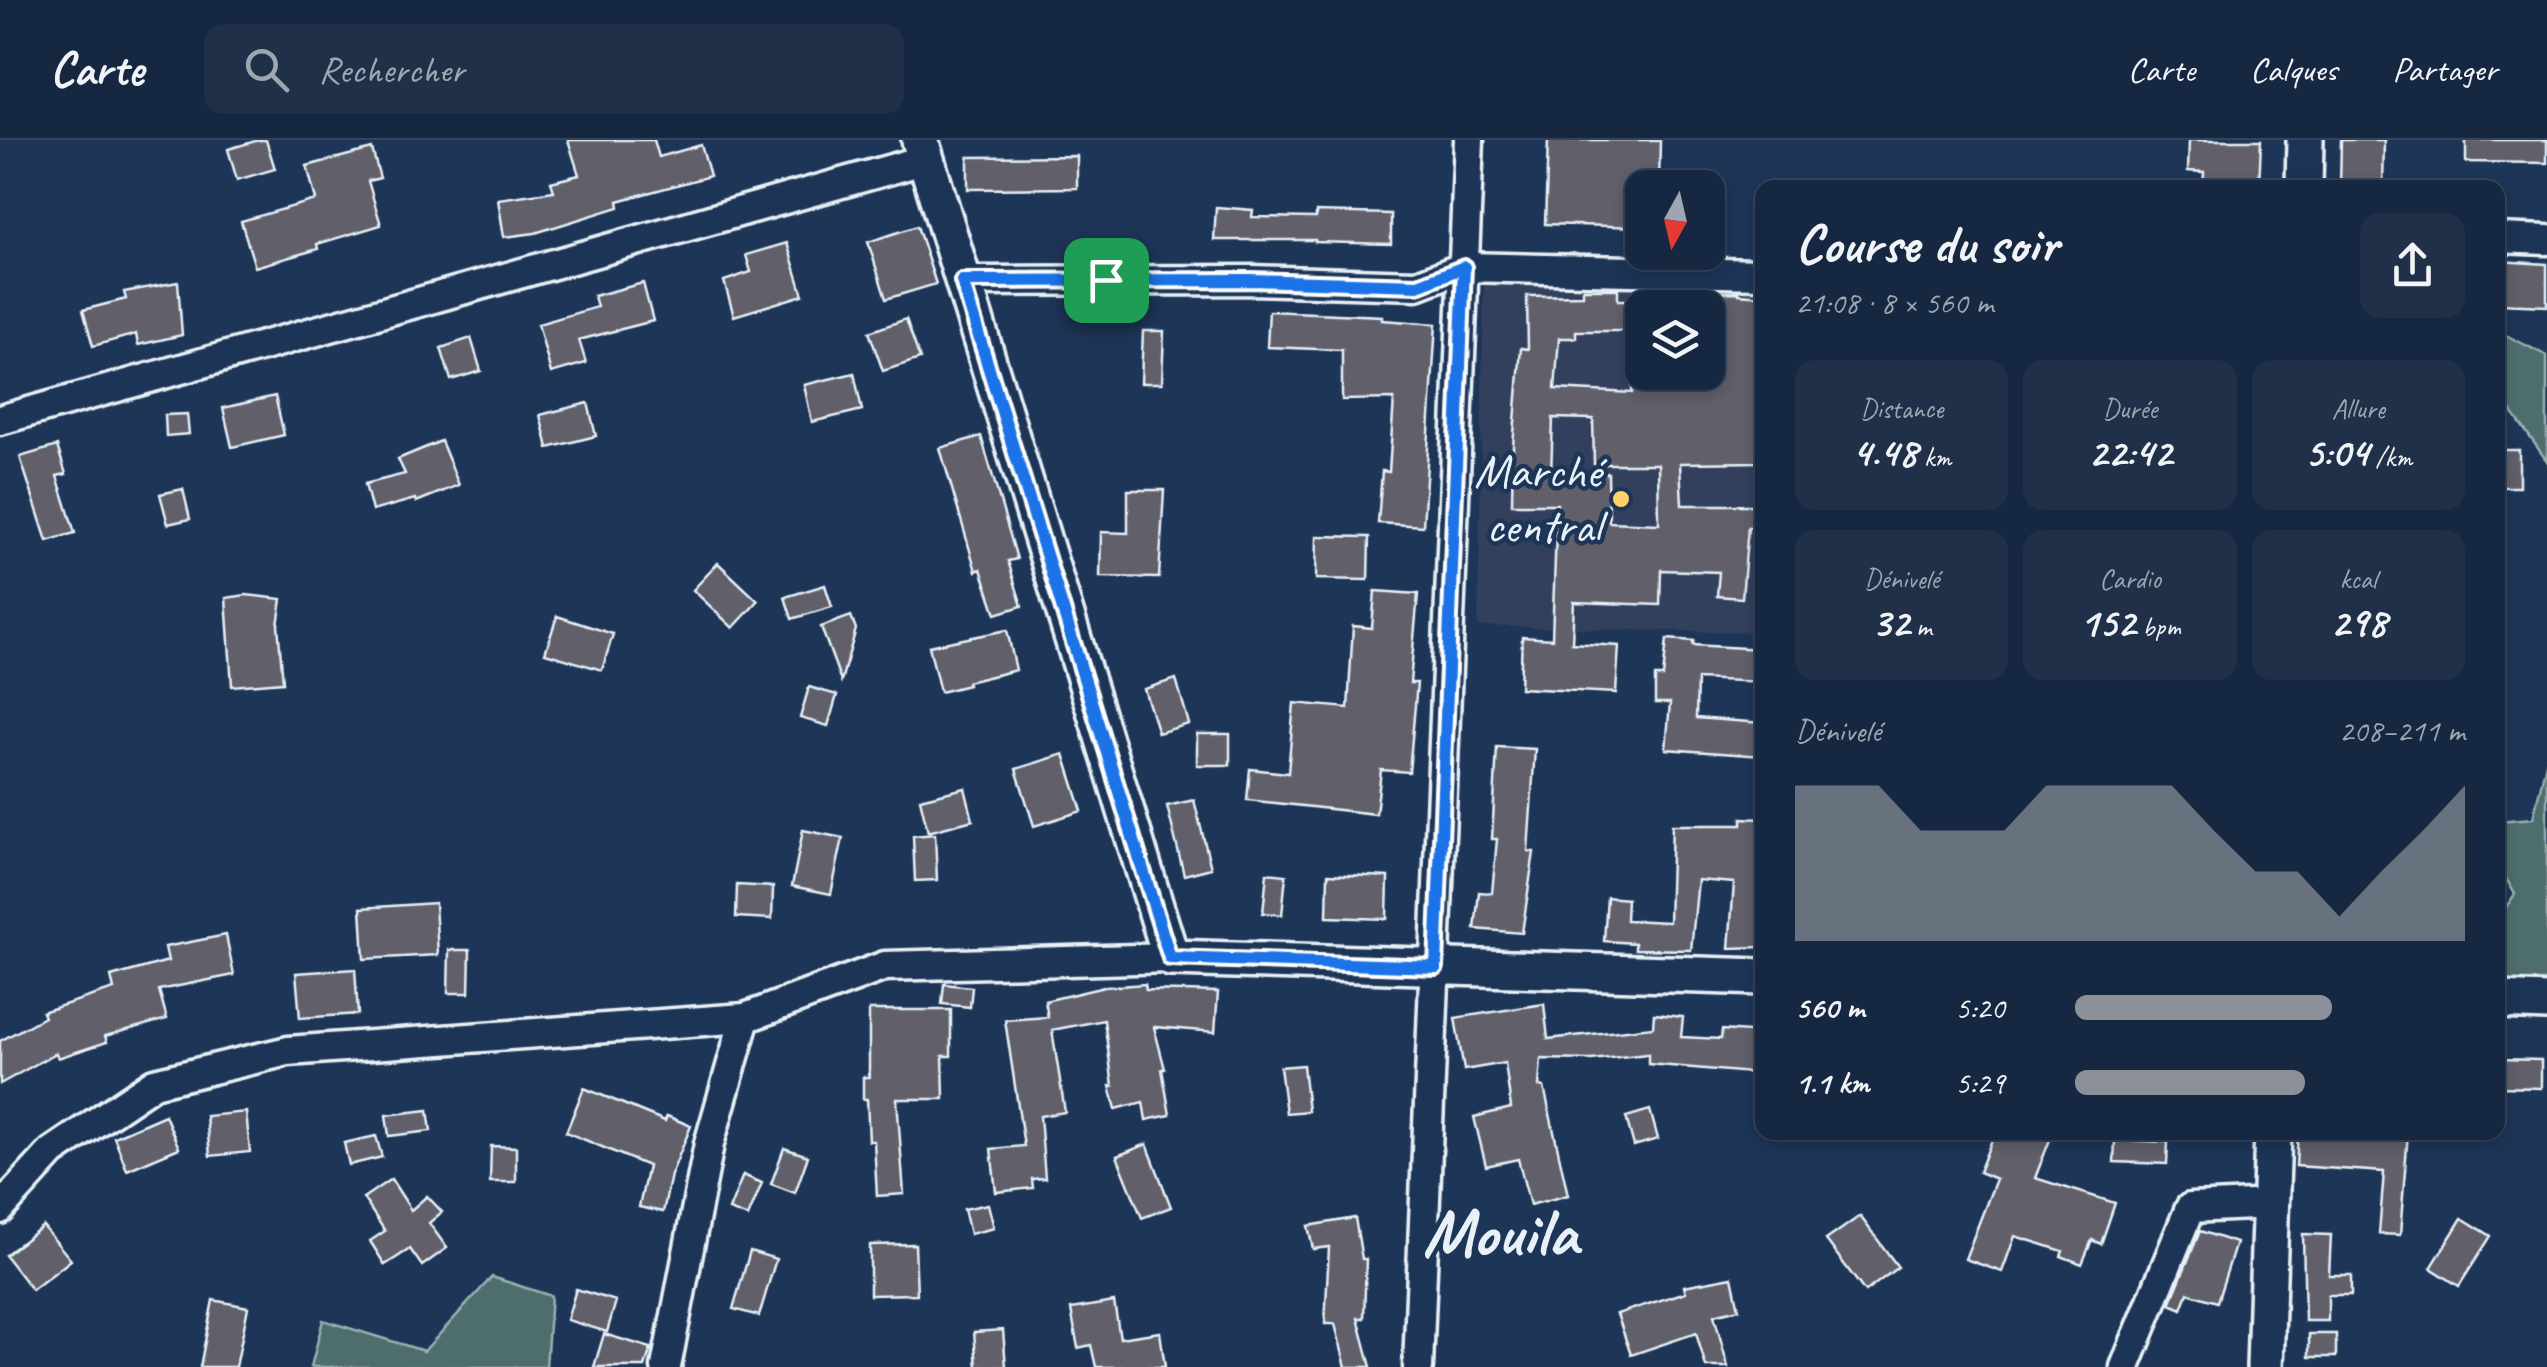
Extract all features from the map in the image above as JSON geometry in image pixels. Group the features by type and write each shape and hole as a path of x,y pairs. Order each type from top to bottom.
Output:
{"street":[{"path":"1418,1367 1469,140"},
{"path":"2304,180 2305,140"},
{"path":"0,420 924,149 1170,958"},
{"path":"2505,238 2547,240"},
{"path":"962,281 1250,280 1418,285 1464,267 1755,274"},
{"path":"0,1209 52,1152 154,1082 288,1051 745,1018 885,966 1170,958 1755,977"},
{"path":"2505,1000 2547,1002"},
{"path":"666,1367 709,1144 745,1018"},
{"path":"2265,1367 2273,1140"},
{"path":"2125,1367 2190,1208 2272,1204"}],"shaded area":[{"name":"Marché central","path":"1484,278 1755,281 1755,633 1478,626"}],"green space":[{"path":"2505,335 2547,356 2547,461 2505,402"},
{"path":"2547,759 2547,981 2505,981 2505,909 2515,894 2505,877 2505,820 2533,818"},
{"path":"492,1277 551,1296 546,1367 311,1367 323,1320 424,1351"}],"building":[{"path":"266,140 275,169 237,180 228,149"},
{"path":"568,140 654,140 659,157 701,145 710,176 618,201 619,207 535,233 504,237 498,199 554,191 551,182 579,175"},
{"path":"1548,140 1660,140 1659,170 1625,170 1625,226 1545,224"},
{"path":"2189,140 2261,140 2259,180 2204,180 2204,172 2188,171"},
{"path":"2341,140 2384,140 2383,180 2340,180"},
{"path":"2466,140 2547,140 2547,163 2466,162"},
{"path":"372,149 380,178 368,181 381,225 255,267 241,221 316,200 307,166"},
{"path":"1077,156 1077,188 968,189 968,157"},
{"path":"1216,207 1253,210 1252,217 1316,218 1316,212 1391,214 1391,244 1214,240"},
{"path":"917,226 936,284 886,299 868,242"},
{"path":"787,243 803,295 734,316 724,281 751,272 746,255"},
{"path":"2505,261 2547,264 2547,306 2505,304"},
{"path":"178,282 182,335 138,345 136,334 93,346 83,310 126,299 124,292"},
{"path":"643,283 653,321 579,340 586,363 551,373 538,324 597,307 594,296"},
{"path":"1583,289 1618,289 1618,300 1625,300 1625,331 1576,331 1576,338 1559,338 1555,389 1632,393 1725,390 1725,292 1755,295 1755,462 1680,463 1682,505 1755,505 1755,527 1748,527 1742,598 1717,596 1719,572 1661,570 1660,605 1574,602 1572,643 1619,646 1616,693 1520,688 1522,637 1552,639 1557,504 1512,504 1521,348 1528,349 1527,296 1583,295","holes":["1553,418 1593,419 1594,464 1658,464 1659,524 1609,522 1608,473 1551,474"]},
{"path":"1269,311 1382,316 1382,320 1436,324 1423,526 1378,523 1382,471 1389,472 1394,399 1342,400 1342,350 1267,347"},
{"path":"906,319 920,359 883,371 869,332"},
{"path":"1143,331 1164,331 1162,383 1141,383"},
{"path":"471,338 481,371 451,380 441,348"},
{"path":"854,373 862,410 812,422 804,385"},
{"path":"275,396 284,435 232,447 223,408"},
{"path":"588,403 596,436 548,448 540,415"},
{"path":"187,414 189,434 166,436 165,415"},
{"path":"981,436 1017,559 1008,561 1022,606 996,614 981,569 976,571 940,448"},
{"path":"441,441 459,485 416,502 415,499 372,511 365,484 405,474 398,459"},
{"path":"57,446 66,474 57,476 75,533 47,541 20,457"},
{"path":"2505,450 2519,450 2519,487 2505,487"},
{"path":"183,489 190,519 168,524 160,494"},
{"path":"1128,490 1164,490 1159,578 1100,577 1101,532 1128,533"},
{"path":"1317,536 1369,537 1368,580 1316,579"},
{"path":"718,563 758,601 733,628 693,590"},
{"path":"825,585 832,607 792,619 785,597"},
{"path":"1375,591 1418,594 1410,683 1417,683 1409,772 1381,770 1376,814 1247,800 1250,769 1288,773 1294,703 1348,708 1353,626 1372,628"},
{"path":"246,595 282,599 278,625 283,682 232,686 226,598"},
{"path":"557,616 613,634 602,670 545,653"},
{"path":"851,616 856,629 841,681 821,627"},
{"path":"1007,630 1016,670 940,692 929,646"},
{"path":"1667,639 1694,641 1693,645 1755,649 1755,682 1697,679 1696,718 1755,722 1755,755 1666,749 1670,703 1655,703 1655,677 1663,677"},
{"path":"1176,679 1189,724 1158,733 1144,689"},
{"path":"809,687 837,695 828,726 800,718"},
{"path":"1197,734 1230,734 1230,765 1197,765"},
{"path":"1497,747 1535,749 1528,851 1534,852 1522,933 1475,929 1479,892 1492,893 1497,839 1492,839"},
{"path":"1064,754 1082,811 1034,826 1016,769"},
{"path":"965,788 973,820 928,832 920,799"},
{"path":"1194,800 1211,868 1184,875 1167,806"},
{"path":"1742,818 1755,819 1755,947 1729,948 1734,883 1698,880 1691,950 1635,949 1635,943 1604,941 1607,897 1627,899 1626,920 1669,922 1672,825 1742,825"},
{"path":"803,830 843,838 831,894 792,886"},
{"path":"935,834 937,880 915,881 913,836"},
{"path":"1267,873 1286,875 1282,915 1263,913"},
{"path":"1328,874 1388,877 1387,919 1327,917"},
{"path":"737,885 773,887 772,919 736,917"},
{"path":"435,903 438,955 364,959 361,908"},
{"path":"226,935 234,975 159,990 167,1019 105,1036 107,1042 58,1058 56,1053 0,1084 0,1041 44,1017 42,1012 114,989 111,977 168,961 165,947"},
{"path":"449,950 470,950 469,993 448,993"},
{"path":"355,969 358,1014 300,1018 296,973"},
{"path":"944,984 972,987 970,1007 942,1004"},
{"path":"1145,984 1146,990 1218,992 1215,1032 1154,1027 1165,1069 1170,1115 1146,1120 1143,1102 1116,1109 1104,1020 1052,1030 1065,1112 1040,1116 1045,1178 1032,1179 1033,1188 996,1192 991,1149 1024,1146 1005,1020 1048,1017 1045,1001 1104,987"},
{"path":"1544,1004 1548,1039 1653,1027 1654,1014 1683,1017 1681,1037 1721,1039 1722,1030 1755,1032 1755,1073 1648,1064 1648,1054 1591,1060 1541,1059 1539,1086 1544,1087 1568,1195 1530,1205 1518,1159 1486,1166 1474,1117 1511,1108 1505,1063 1464,1070 1455,1018"},
{"path":"869,1010 951,1010 951,1056 943,1056 944,1099 897,1099 904,1194 877,1196 874,1141 869,1141 867,1099 863,1099 863,1077 869,1077"},
{"path":"2505,1059 2541,1060 2541,1088 2505,1087"},
{"path":"1303,1065 1308,1111 1286,1113 1280,1067"},
{"path":"584,1088 665,1121 667,1116 691,1126 671,1175 663,1212 639,1207 648,1166 566,1132"},
{"path":"428,1110 431,1131 389,1136 386,1115"},
{"path":"1650,1110 1658,1139 1634,1146 1626,1117"},
{"path":"246,1112 250,1152 210,1156 206,1116"},
{"path":"165,1115 179,1148 127,1170 114,1137"},
{"path":"376,1136 382,1157 349,1165 344,1143"},
{"path":"1992,1140 2050,1140 2035,1178 2115,1203 2101,1244 2092,1240 2082,1264 2061,1256 2063,1251 2015,1236 2002,1272 1965,1259 1996,1179 1979,1172"},
{"path":"2115,1140 2168,1142 2167,1164 2114,1162"},
{"path":"2298,1140 2407,1140 2400,1235 2379,1234 2384,1172 2296,1166"},
{"path":"1147,1144 1171,1207 1142,1218 1117,1156"},
{"path":"491,1146 516,1147 516,1182 490,1182"},
{"path":"784,1148 808,1156 795,1193 771,1184"},
{"path":"743,1175 762,1183 748,1217 729,1210"},
{"path":"391,1179 411,1210 427,1196 442,1212 429,1223 447,1248 422,1266 410,1249 385,1265 370,1241 385,1231 363,1198"},
{"path":"988,1204 994,1228 970,1234 964,1209"},
{"path":"1860,1216 1898,1267 1865,1292 1826,1240"},
{"path":"1355,1218 1362,1259 1366,1259 1364,1318 1358,1318 1371,1367 1346,1367 1335,1324 1325,1324 1329,1247 1313,1249 1308,1226"},
{"path":"2462,1218 2491,1236 2459,1286 2431,1268"},
{"path":"43,1226 71,1260 32,1290 5,1255"},
{"path":"2200,1231 2236,1243 2217,1302 2188,1293 2182,1309 2170,1304"},
{"path":"2303,1234 2331,1235 2329,1275 2351,1275 2351,1295 2328,1295 2328,1321 2305,1321"},
{"path":"915,1244 917,1294 870,1295 870,1245"},
{"path":"750,1251 776,1259 759,1316 733,1309"},
{"path":"1732,1277 1739,1309 1714,1315 1728,1367 1706,1367 1696,1333 1631,1355 1617,1314 1686,1292 1684,1286"},
{"path":"576,1289 616,1301 607,1332 567,1320"},
{"path":"213,1300 248,1307 236,1367 200,1367"},
{"path":"1114,1302 1120,1338 1160,1332 1165,1367 1096,1367 1091,1345 1078,1348 1071,1309"},
{"path":"1003,1330 1006,1367 977,1367 974,1332"},
{"path":"604,1334 651,1348 645,1367 594,1367"},
{"path":"2309,1334 2336,1334 2336,1357 2309,1357"}],"place":[{"name":"Marché central","path":"1621,499"}],"district":[{"name":"Mouila","path":"1500,1232"}],"route":[{"path":"1464,267 1436,967 1170,958 962,281 1106,280 1418,285 1464,267"}]}
